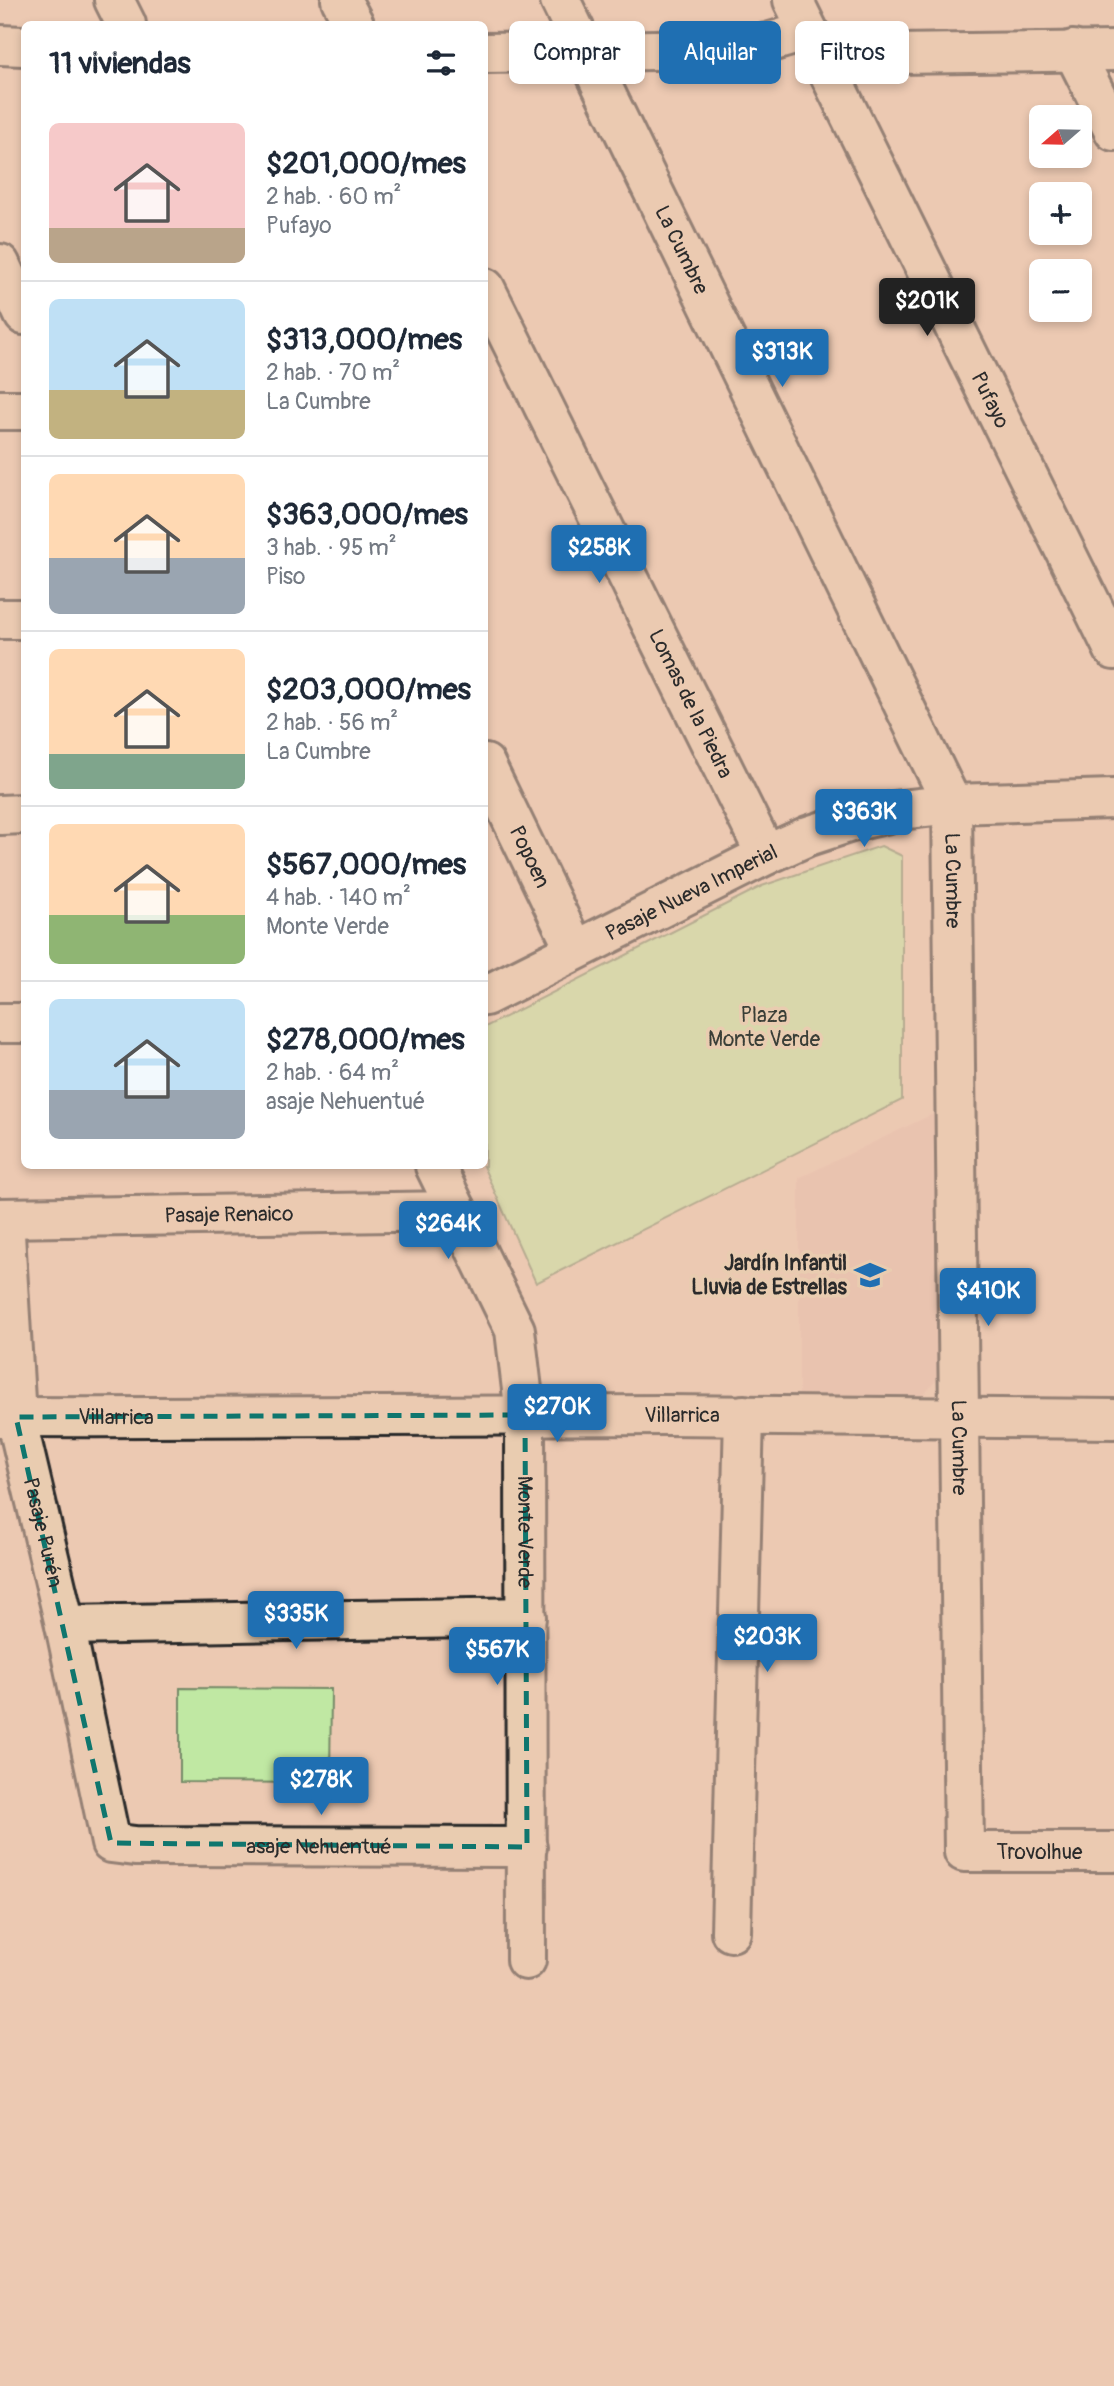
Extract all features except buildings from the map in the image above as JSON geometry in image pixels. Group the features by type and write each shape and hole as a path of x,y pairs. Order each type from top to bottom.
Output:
{"street":[{"path":"114,0 124,21"},
{"path":"341,0 352,21"},
{"name":"La Cumbre","path":"559,0 570,21"},
{"path":"645,50 722,48 767,43 804,18 1073,51 1114,51"},
{"name":"Pufayo","path":"804,18 1114,650"},
{"path":"0,46 21,46"},
{"path":"1073,51 1114,131"},
{"path":"488,53 509,53"},
{"name":"La Cumbre","path":"601,84 952,804 964,1852"},
{"path":"0,264 21,309"},
{"name":"Lomas de la Piedra","path":"488,294 766,855"},
{"path":"0,410 21,410"},
{"path":"0,619 21,619"},
{"name":"Popoen","path":"488,770 575,950"},
{"name":"Pasaje Nueva Imperial","path":"488,994 766,855 808,836 851,822 901,810 952,804 1114,799"},
{"path":"0,815 21,814"},
{"path":"0,1023 21,1023"},
{"name":"Monte Verde","path":"436,1169 515,1330 525,1415 526,1960"},
{"name":"Pasaje Renaico","path":"2,1218 457,1211"},
{"name":"Pasaje Purén","path":"2,1218 8,1417 65,1625 111,1843"},
{"path":"732,1932 744,1415"},
{"name":"Villarrica","path":"8,1417 744,1415 959,1420 1114,1419"},
{"path":"65,1625 526,1617"},
{"name":"asaje Nehuentué","path":"111,1843 148,1846 527,1847"},
{"name":"Trovolhue","path":"964,1852 1114,1852"}],"highlighted area":[{"path":"525,1415 527,1847 111,1843 16,1417"}],"shaded area":[{"name":"Jardín Infantil Lluvia de Estrellas","path":"939,1111 944,1371 922,1397 799,1394 799,1178"}],"green space":[{"name":"Plaza Monte Verde","path":"881,846 902,856 902,1100 536,1283 484,1169 488,1169 488,1025 762,886"},
{"path":"180,1688 331,1689 330,1783 180,1782"}],"place":[{"name":"Jardín Infantil Lluvia de Estrellas","path":"870,1275"}]}
